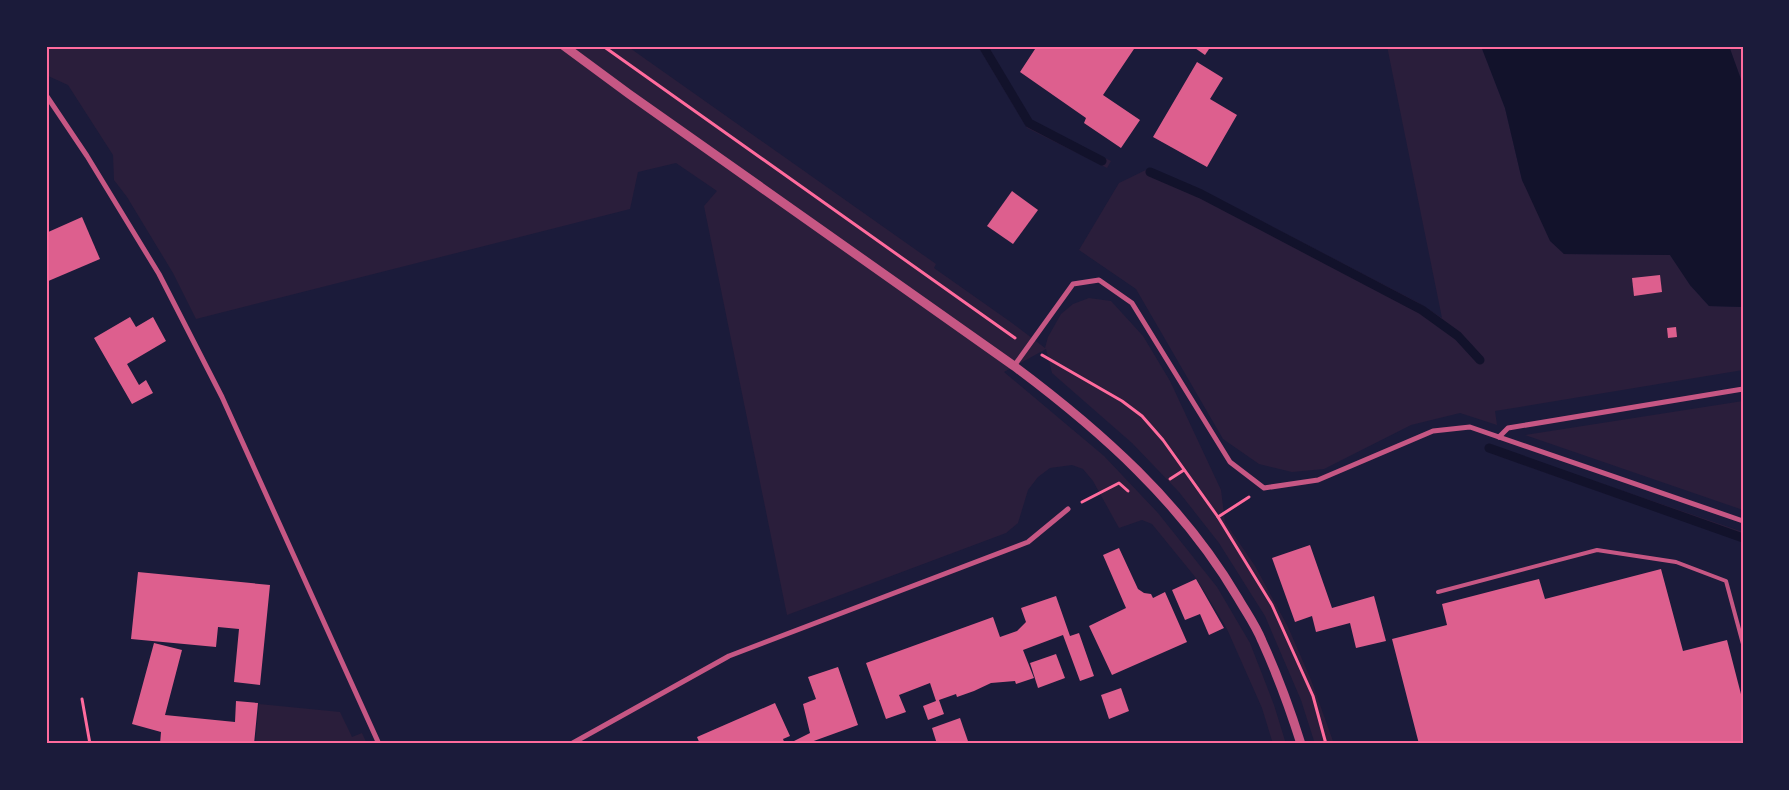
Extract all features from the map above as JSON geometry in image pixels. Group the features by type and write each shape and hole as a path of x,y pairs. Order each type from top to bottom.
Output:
{"street":[{"path":"564,46 1014,366 1097,431 1156,488 1195,534 1231,585 1262,640 1301,744"},
{"path":"46,95 87,156 159,274 222,397 379,744"},
{"path":"1014,366 1027,345 1072,284 1099,280 1132,303 1230,462 1264,488 1318,480 1433,431 1470,427 1743,521"},
{"path":"1499,437 1508,428 1743,389"},
{"path":"571,744 729,656 1028,542 1068,510"}],"lane":[{"path":"1438,592 1597,550 1676,562 1726,581 1743,644"}],"path":[{"path":"604,46 960,300 1027,345"},
{"path":"1068,510 1120,483 1133,494 1148,492 1184,470"},
{"path":"1218,518 1264,488"},
{"path":"82,699 90,744"}],"shaded area":[{"path":"46,46 627,46 936,264 934,268 1045,348 1048,337 1061,314 1073,304 1089,298 1111,301 1143,336 1170,381 1221,490 1225,522 1255,566 1288,627 1311,680 1334,744 1315,744 1301,700 1265,616 1219,543 1179,492 1132,443 1052,373 1046,349 1004,372 1104,456 1158,513 1217,587 1250,643 1274,705 1286,744 1273,744 1262,708 1227,629 1196,578 1152,524 1142,520 1119,528 1093,481 1083,469 1072,465 1050,468 1038,477 1028,490 1018,523 1006,533 787,615 704,206 717,191 676,163 638,172 630,209 196,319 173,273 127,197 114,180 113,155 68,85 46,75"},
{"path":"978,46 988,46 1033,122 1111,161 1107,168 1027,128"},
{"path":"1387,46 1481,46 1505,108 1522,180 1564,254 1670,255 1690,285 1709,306 1743,307 1743,370 1495,411 1497,425 1460,413 1411,425 1324,469 1292,472 1259,464 1223,439 1136,289 1079,250 1119,183 1150,168 1200,189 1417,302 1442,318"},
{"path":"1481,46 1729,46 1743,85 1743,307 1709,306 1690,285 1670,255 1564,254 1550,241 1522,180 1505,108"},
{"path":"1729,46 1743,46 1743,85"},
{"path":"1743,401 1743,510 1525,435"},
{"path":"1495,447 1743,532 1743,542 1493,454"},
{"path":"259,704 340,712 352,737 362,733 367,744 255,744"}],"building":[{"path":"1037,46 1136,46 1103,95 1140,120 1121,148 1084,123 1086,118 1020,72"},
{"path":"1192,46 1211,46 1205,55"},
{"path":"1197,62 1223,78 1210,99 1237,115 1207,167 1153,137"},
{"path":"1012,191 1038,210 1013,244 987,226"},
{"path":"82,217 100,259 46,282 46,233"},
{"path":"1660,275 1662,292 1634,296 1632,278"},
{"path":"130,317 136,327 153,317 166,341 127,364 139,385 146,380 153,393 132,404 94,338"},
{"path":"1676,327 1677,337 1668,338 1667,328"},
{"path":"1310,545 1332,608 1374,596 1386,641 1356,648 1350,623 1316,632 1312,616 1295,622 1272,558"},
{"path":"1119,548 1138,589 1144,593 1151,594 1153,598 1165,592 1187,642 1112,675 1089,626 1126,608 1103,555"},
{"path":"1661,569 1683,651 1727,640 1743,702 1743,744 1419,744 1392,639 1447,625 1442,604 1539,579 1545,599"},
{"path":"138,572 270,585 260,685 234,682 239,629 218,627 216,647 131,639"},
{"path":"1196,579 1224,628 1209,635 1200,614 1185,620 1172,590"},
{"path":"1056,596 1070,636 1079,633 1094,676 1080,681 1063,635 1023,650 1034,678 1016,684 1015,681 991,683 957,697 956,694 939,700 944,714 928,720 923,706 936,701 930,683 899,695 906,712 886,719 866,663 993,617 1000,637 1017,631 1026,622 1021,608"},
{"path":"154,643 182,650 165,715 235,722 236,701 258,703 254,744 160,744 161,732 132,724"},
{"path":"1056,654 1065,678 1038,688 1030,663"},
{"path":"838,667 858,725 811,742 811,744 793,744 792,742 810,733 803,704 816,699 808,677"},
{"path":"1121,688 1129,711 1109,719 1101,695"},
{"path":"775,703 790,736 783,739 785,744 700,744 697,737"},
{"path":"960,718 969,744 937,744 932,728"}],"waterway":[{"path":"983,46 1029,123 1102,161"},
{"path":"1150,172 1201,194 1422,310 1458,336 1480,360"},
{"path":"1489,448 1743,538"}]}
